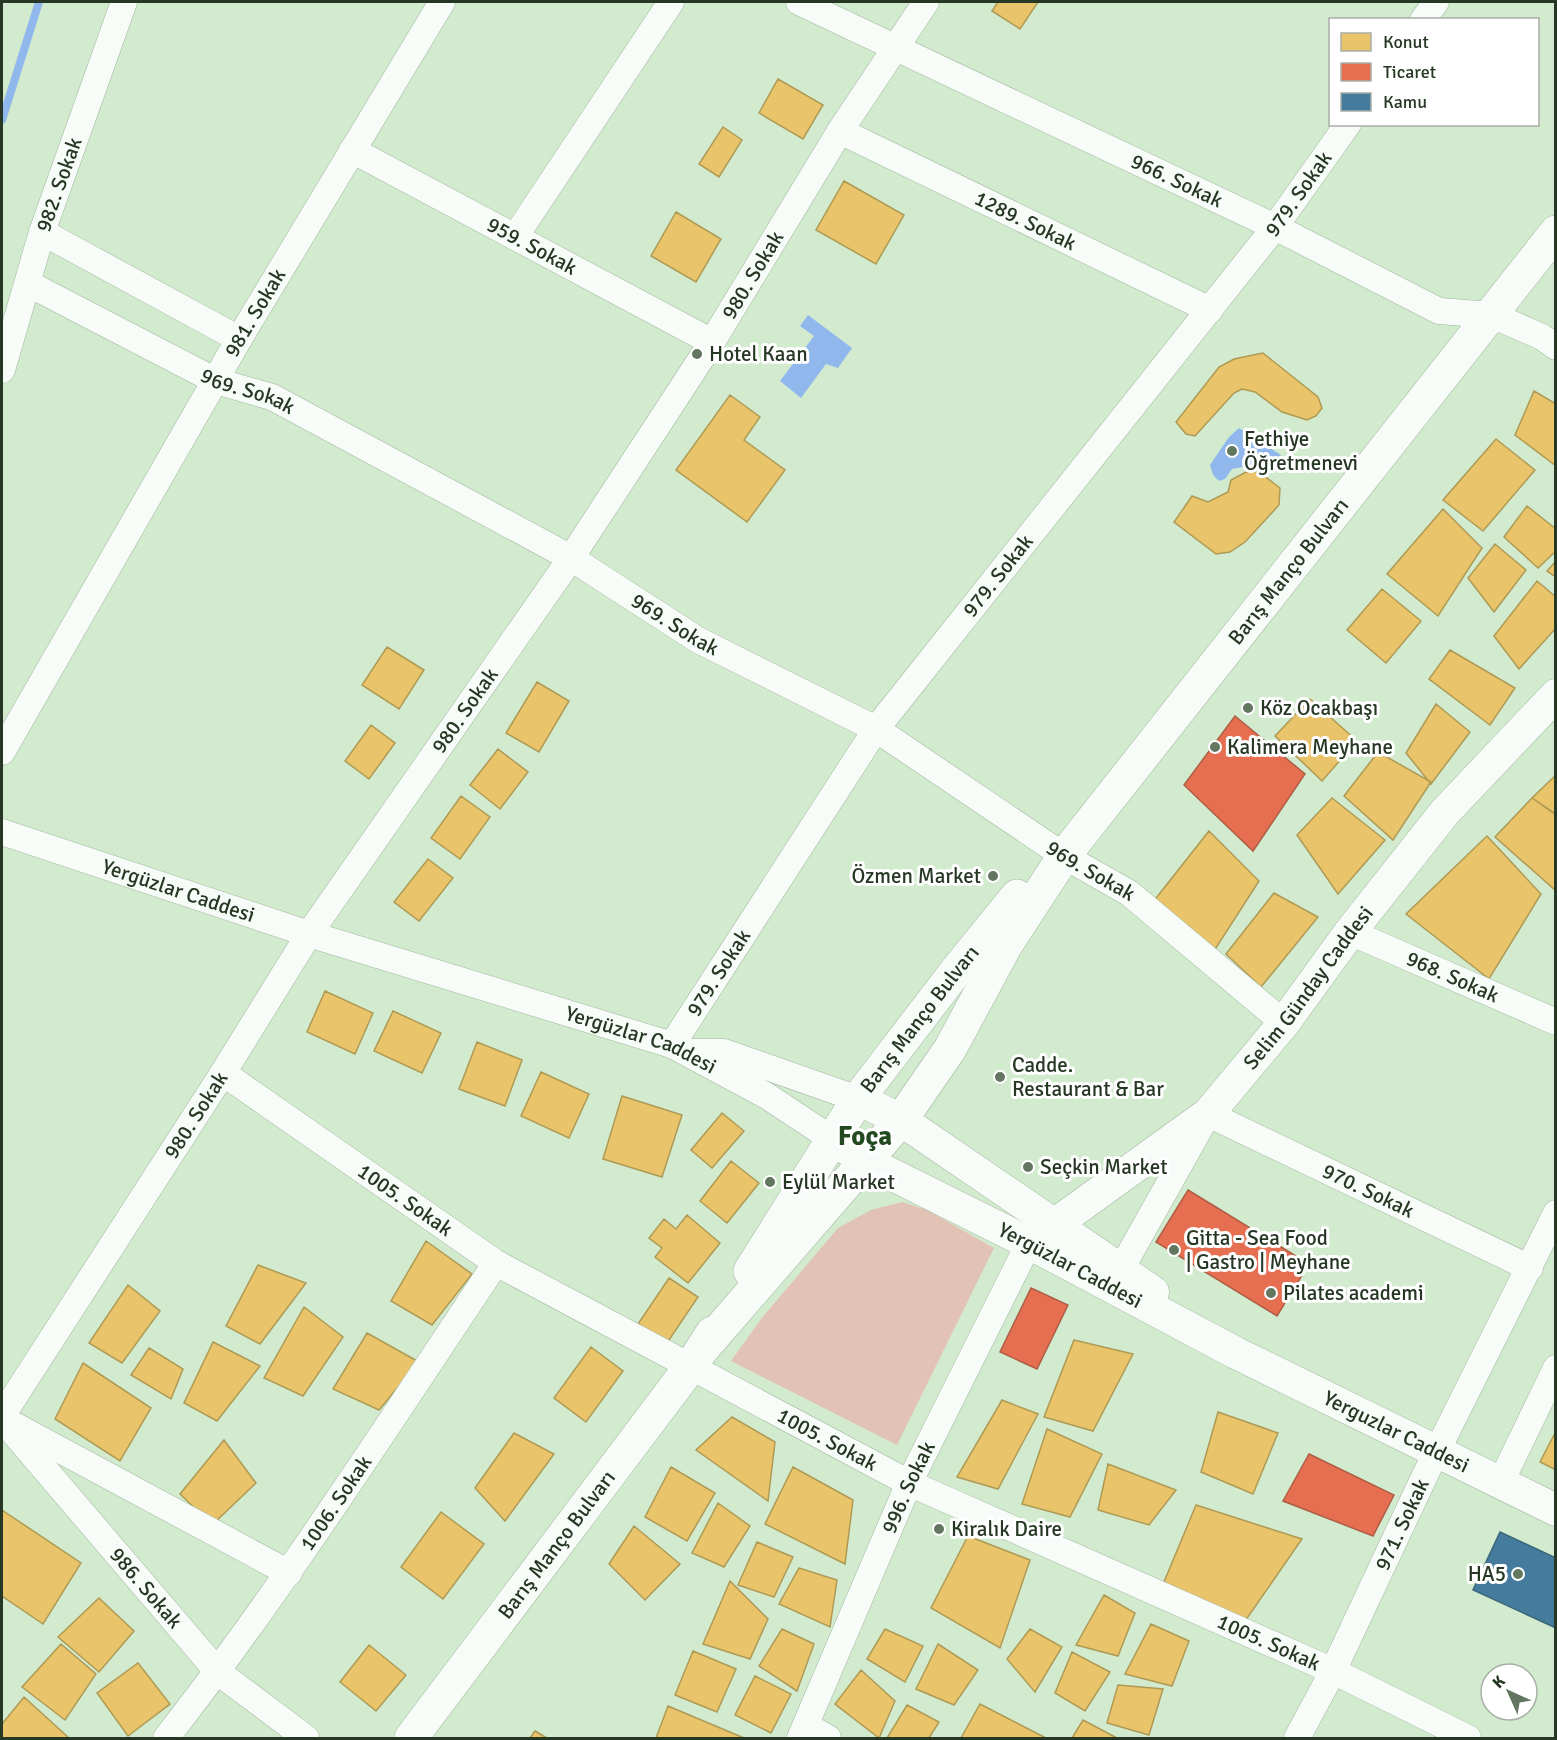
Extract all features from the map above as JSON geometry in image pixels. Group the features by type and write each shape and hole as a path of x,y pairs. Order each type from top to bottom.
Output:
{"main road":[{"name":"Barış Manço Bulvarı","path":"411,1738 696,1359 901,1120 950,1049 1006,945 1064,856 1556,232"},
{"name":"Barış Manço Bulvarı","path":"696,1359 858,1099 956,970 1023,888 1064,856"}],"street":[{"name":"982. Sokak","path":"2,370 42,232 124,2"},
{"name":"981. Sokak","path":"2,752 239,339 442,2"},
{"path":"515,237 671,2"},
{"name":"966. Sokak","path":"799,2 1275,227 1439,311 1492,315 1542,337 1556,347"},
{"name":"980. Sokak","path":"2,1418 223,1073 309,934 571,558 712,342 840,131 926,2"},
{"path":"1424,18 1436,2"},
{"name":"979. Sokak","path":"679,1049 876,729 1275,227 1347,126"},
{"name":"1289. Sokak","path":"840,131 1210,310"},
{"name":"959. Sokak","path":"352,150 712,342"},
{"path":"42,232 239,339"},
{"name":"969. Sokak","path":"28,284 216,381 272,397 571,558 698,640 876,729 1064,856 1129,893 1284,1023"},
{"name":"Selim Günday Caddesi","path":"1029,1243 1208,1114 1284,1023 1350,932 1445,813 1556,694"},
{"name":"Yergüzlar Caddesi","path":"2,832 309,934 679,1049 767,1096 867,1162 1029,1243 1116,1278 1236,1353"},
{"name":"968. Sokak","path":"1350,932 1556,1022"},
{"path":"679,1049 724,1052 858,1099 901,1120 1056,1223 1116,1278 1208,1114"},
{"name":"1005. Sokak","path":"223,1073 496,1263 696,1359 909,1483 1333,1671 1468,1738"},
{"name":"970. Sokak","path":"1208,1114 1530,1268"},
{"name":"971. Sokak","path":"1297,1738 1333,1671 1436,1452 1556,1214"},
{"name":"996. Sokak","path":"812,1734 909,1483 1029,1243"},
{"name":"1006. Sokak","path":"166,1738 218,1672 289,1573 496,1263"},
{"name":"Yerguzlar Caddesi","path":"1236,1353 1556,1510"},
{"path":"1500,1484 1556,1368"},
{"path":"2,1418 289,1573"},
{"name":"986. Sokak","path":"2,1418 218,1672 306,1738"}],"shaded area":[{"path":"902,1202 927,1210 994,1248 897,1445 731,1361 761,1319 838,1228 871,1210"}],"water":[{"path":"808,315 852,348 838,368 826,364 801,398 780,381 814,336 800,326"},
{"path":"1239,428 1281,455 1269,472 1260,464 1232,469 1225,479 1219,481 1213,475 1210,465 1229,437"}],"building: Konut":[{"path":"998,2 1038,2 1020,29 992,11"},
{"path":"778,79 823,105 803,139 759,113"},
{"path":"723,127 742,140 719,177 699,164"},
{"path":"844,181 904,215 876,264 816,230"},
{"path":"676,212 721,239 696,282 651,256"},
{"path":"1263,353 1318,397 1322,408 1316,416 1307,420 1282,412 1255,392 1242,389 1234,393 1195,436 1186,434 1176,422 1219,367 1234,359"},
{"path":"1534,391 1556,404 1556,466 1515,435"},
{"path":"730,395 760,417 744,440 785,470 747,522 676,470"},
{"path":"1496,439 1535,470 1483,531 1443,500"},
{"path":"1246,472 1259,472 1280,488 1279,505 1245,542 1230,552 1216,554 1174,522 1192,496 1208,502 1228,492 1231,480"},
{"path":"1527,506 1556,529 1556,551 1538,568 1504,537"},
{"path":"1443,509 1482,548 1438,616 1387,574"},
{"path":"1495,544 1526,570 1494,612 1468,578"},
{"path":"1556,561 1556,577 1547,571"},
{"path":"1537,581 1556,597 1556,628 1519,669 1494,636"},
{"path":"1382,589 1421,621 1386,663 1347,630"},
{"path":"387,647 424,670 399,709 362,685"},
{"path":"1450,650 1515,688 1490,725 1429,679"},
{"path":"537,682 569,701 539,752 506,733"},
{"path":"1310,699 1357,741 1322,781 1275,736"},
{"path":"1436,704 1470,732 1431,784 1406,753"},
{"path":"371,725 395,743 369,779 345,761"},
{"path":"498,749 528,772 500,809 470,785"},
{"path":"1378,752 1431,782 1393,840 1344,796"},
{"path":"1556,775 1556,814 1532,798"},
{"path":"461,796 490,817 460,859 431,838"},
{"path":"1332,798 1385,840 1338,894 1297,835"},
{"path":"1532,798 1556,815 1555,890 1495,837"},
{"path":"1209,831 1259,881 1214,951 1153,902"},
{"path":"1487,836 1541,894 1489,979 1406,914"},
{"path":"428,859 453,878 419,921 394,902"},
{"path":"1274,893 1318,917 1261,987 1226,954"},
{"path":"325,991 373,1013 355,1054 307,1032"},
{"path":"393,1011 441,1033 422,1073 374,1051"},
{"path":"477,1042 522,1060 505,1106 459,1089"},
{"path":"541,1072 589,1094 569,1138 521,1116"},
{"path":"622,1096 682,1115 662,1177 603,1159"},
{"path":"722,1113 744,1131 712,1168 691,1150"},
{"path":"731,1161 759,1183 727,1223 700,1201"},
{"path":"687,1215 720,1243 688,1283 655,1257 662,1248 649,1238 664,1219 676,1229"},
{"path":"426,1241 472,1274 432,1325 391,1301"},
{"path":"258,1265 306,1283 260,1344 226,1326"},
{"path":"669,1278 698,1297 667,1343 638,1324"},
{"path":"128,1285 160,1311 122,1363 89,1343"},
{"path":"304,1307 343,1337 303,1396 264,1378"},
{"path":"367,1333 419,1362 379,1410 333,1389"},
{"path":"1074,1340 1133,1354 1093,1431 1044,1417"},
{"path":"213,1342 260,1366 217,1421 184,1403"},
{"path":"591,1347 623,1371 586,1422 554,1398"},
{"path":"149,1348 183,1369 171,1399 131,1375"},
{"path":"83,1363 151,1408 120,1461 55,1419"},
{"path":"1002,1400 1038,1414 998,1489 957,1477"},
{"path":"1218,1412 1278,1433 1253,1494 1201,1472"},
{"path":"732,1417 775,1442 768,1501 696,1450"},
{"path":"1047,1429 1102,1454 1070,1517 1022,1504"},
{"path":"1556,1431 1556,1470 1540,1462"},
{"path":"514,1433 554,1454 505,1521 475,1488"},
{"path":"224,1440 256,1483 212,1525 180,1494"},
{"path":"1108,1464 1176,1490 1149,1525 1098,1510"},
{"path":"671,1467 715,1493 687,1541 645,1517"},
{"path":"793,1467 853,1500 845,1564 765,1524"},
{"path":"718,1503 750,1526 724,1567 692,1553"},
{"path":"1196,1505 1302,1539 1243,1624 1164,1582"},
{"path":"2,1510 81,1563 43,1624 2,1596"},
{"path":"441,1512 484,1544 443,1599 401,1567"},
{"path":"634,1526 680,1564 645,1600 609,1564"},
{"path":"968,1536 1030,1560 1000,1648 931,1608"},
{"path":"757,1542 793,1557 774,1597 738,1585"},
{"path":"799,1568 837,1580 830,1627 779,1604"},
{"path":"730,1581 768,1619 750,1659 703,1644"},
{"path":"1104,1595 1135,1613 1118,1656 1076,1645"},
{"path":"99,1598 134,1631 99,1672 58,1637"},
{"path":"1151,1624 1189,1641 1172,1686 1125,1674"},
{"path":"782,1629 814,1644 797,1691 759,1666"},
{"path":"885,1629 923,1646 905,1682 867,1659"},
{"path":"1030,1629 1062,1647 1035,1692 1007,1659"},
{"path":"61,1644 96,1674 65,1720 22,1687"},
{"path":"938,1644 978,1670 954,1705 916,1689"},
{"path":"369,1645 406,1675 376,1711 340,1682"},
{"path":"693,1651 736,1669 717,1712 675,1695"},
{"path":"1072,1652 1110,1672 1085,1711 1055,1693"},
{"path":"138,1663 170,1704 128,1736 97,1693"},
{"path":"861,1670 895,1701 879,1738 835,1704"},
{"path":"755,1676 791,1694 771,1733 735,1715"},
{"path":"1118,1685 1163,1689 1149,1735 1107,1723"},
{"path":"24,1697 69,1738 2,1738 2,1724"},
{"path":"980,1704 1046,1738 961,1738"},
{"path":"907,1705 939,1722 929,1738 887,1738"},
{"path":"668,1706 744,1738 656,1738"},
{"path":"1083,1720 1117,1738 1072,1738"},
{"path":"535,1731 547,1738 530,1738"}],"building: Ticaret":[{"path":"1235,716 1305,774 1253,851 1184,785"},
{"path":"1188,1190 1309,1264 1277,1316 1156,1242"},
{"path":"1031,1288 1068,1305 1037,1369 1000,1352"},
{"path":"1309,1454 1394,1495 1373,1536 1283,1501"}],"building: Kamu":[{"name":"HA5","path":"1500,1532 1556,1558 1556,1628 1473,1590"}],"waterway":[{"path":"2,120 39,2"}],"place":[{"name":"Hotel Kaan","path":"697,354"},
{"name":"Fethiye Öğretmenevi","path":"1232,451"},
{"name":"Köz Ocakbaşı","path":"1248,708"},
{"name":"Kalimera Meyhane","path":"1215,747"},
{"name":"Özmen Market","path":"993,876"},
{"name":"Cadde. Restaurant & Bar","path":"1000,1077"},
{"name":"Seçkin Market","path":"1028,1167"},
{"name":"Eylül Market","path":"770,1182"},
{"name":"Gitta - Sea Food | Gastro | Meyhane","path":"1174,1250"},
{"name":"Pilates academi","path":"1271,1293"},
{"name":"Kiralık Daire","path":"939,1529"},
{"name":"HA5","path":"1518,1574"}],"district":[{"name":"Foça","path":"865,1136"}]}
